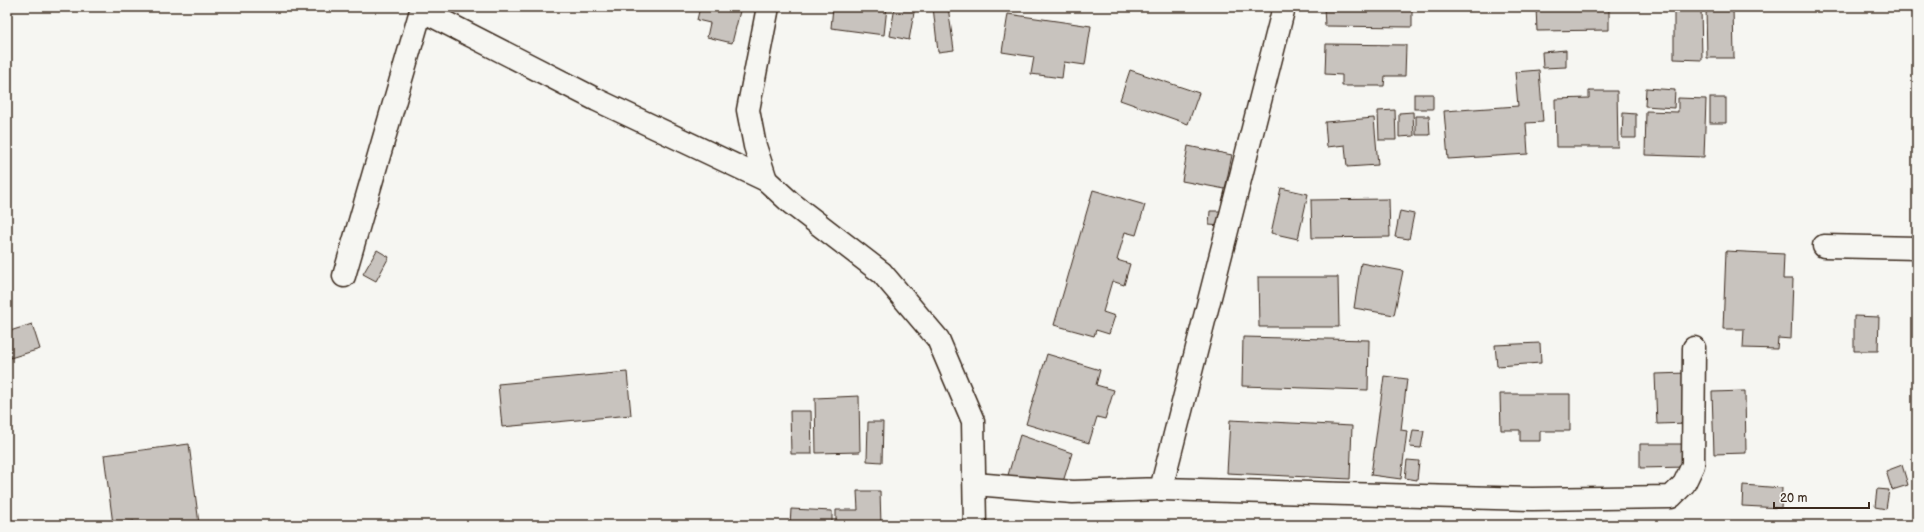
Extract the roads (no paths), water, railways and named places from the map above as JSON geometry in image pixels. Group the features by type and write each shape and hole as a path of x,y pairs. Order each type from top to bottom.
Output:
{"street":[{"path":"766,180 755,146 748,110 768,7"},
{"path":"1161,489 1284,7"},
{"path":"344,276 421,9 597,100 766,180 791,203 882,273 938,339 972,421 975,525"},
{"path":"1824,246 1917,248"},
{"path":"975,484 1073,492 1161,489 1532,499 1671,497 1684,484 1693,465 1694,348"}]}
